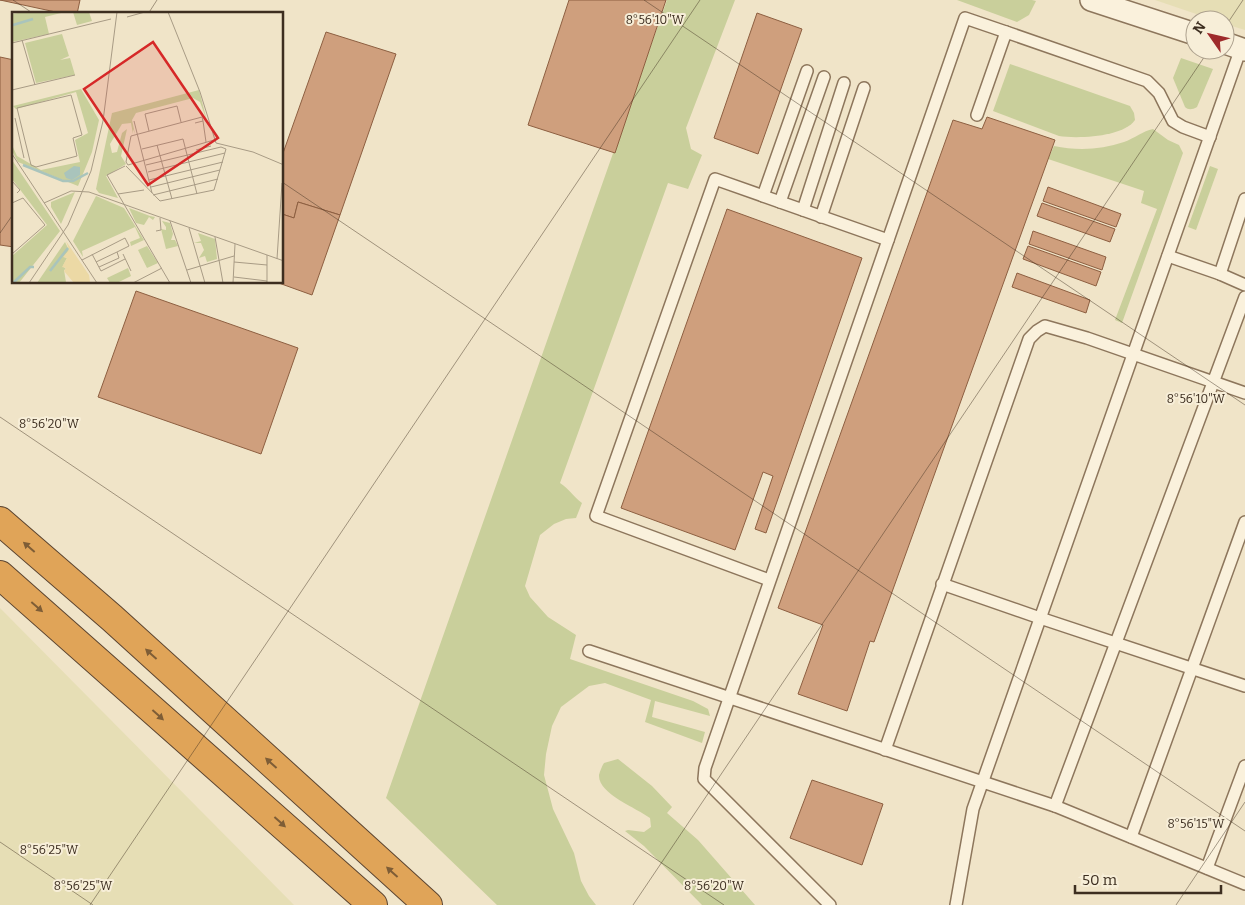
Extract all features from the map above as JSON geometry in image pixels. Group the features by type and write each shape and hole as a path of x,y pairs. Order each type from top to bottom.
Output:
{"highway":[{"path":"0,521 112,618 428,905"},
{"path":"0,575 373,905"}],"street":[{"path":"1091,0 1185,31"}],"lane":[{"path":"830,905 704,779 705,768 728,697 965,18 1147,81 1159,93 1173,121 1183,127 1210,136"},
{"path":"977,115 1006,32"},
{"path":"956,905 973,809 1210,136 1237,47"},
{"path":"763,196 807,71"},
{"path":"780,202 824,77"},
{"path":"802,210 844,83"},
{"path":"820,217 864,88"},
{"path":"769,580 596,516 715,179 888,240"},
{"path":"1220,274 1245,199"},
{"path":"1168,256 1245,285"},
{"path":"1055,806 1245,297"},
{"path":"885,750 1029,339 1036,331 1045,326 1245,393"},
{"path":"1131,837 1245,522"},
{"path":"942,584 1245,686"},
{"path":"589,650 1055,806 1245,884"},
{"path":"1207,868 1245,766"}],"shaded area":[{"path":"1155,0 1245,0 1245,30 1235,27 1235,10 1185,10"},
{"path":"0,608 294,905 0,905"}],"green space":[{"path":"667,0 735,0 686,128 691,149 702,155 688,189 668,183 560,483 582,503 576,518 566,519 554,524 540,535 525,586 530,597 548,617 576,635 570,659 693,701 708,709 710,716 655,701 652,717 705,732 702,743 645,722 651,700 605,683 589,686 561,707 552,726 544,775 553,809 574,853 581,881 596,905 497,905 386,798"},
{"path":"957,0 1036,1 1029,15 1017,22"},
{"path":"1181,58 1213,69 1197,107 1192,109 1185,107 1173,78"},
{"path":"1010,64 1130,106 1135,120 1121,130 1100,136 1067,137 1059,136 993,111"},
{"path":"1153,129 1168,140 1179,145 1183,153 1122,323 1115,320 1157,209 1141,203 1144,191 1048,159 1054,146 1071,149 1107,147 1124,142"},
{"path":"1210,166 1218,169 1196,230 1188,227"},
{"path":"618,759 652,786 672,807 667,813 698,840 755,905 702,905 644,846 625,831 644,832 651,827 650,818 619,800 600,782 599,775 604,763"}],"building":[{"path":"0,0 80,0 77,12 56,12"},
{"path":"569,0 666,0 615,153 528,125"},
{"path":"757,13 802,29 758,154 714,138"},
{"path":"326,32 396,54 340,215 298,202 294,218 284,215 284,150"},
{"path":"0,57 12,60 12,247 0,245"},
{"path":"987,117 1055,140 874,642 870,641 847,711 798,694 823,625 778,608 953,120 982,129"},
{"path":"1048,187 1121,214 1116,227 1043,201"},
{"path":"298,202 340,215 312,295 282,284 284,284 284,215 294,218"},
{"path":"1042,203 1115,229 1110,242 1037,216"},
{"path":"727,209 862,258 766,533 755,529 773,476 763,472 735,550 621,508"},
{"path":"1033,231 1106,257 1102,270 1029,244"},
{"path":"1028,246 1101,272 1096,286 1023,259"},
{"path":"1017,273 1090,300 1086,313 1012,287"},
{"path":"136,291 298,348 261,454 98,397"},
{"path":"812,780 883,804 862,865 790,838"}]}
